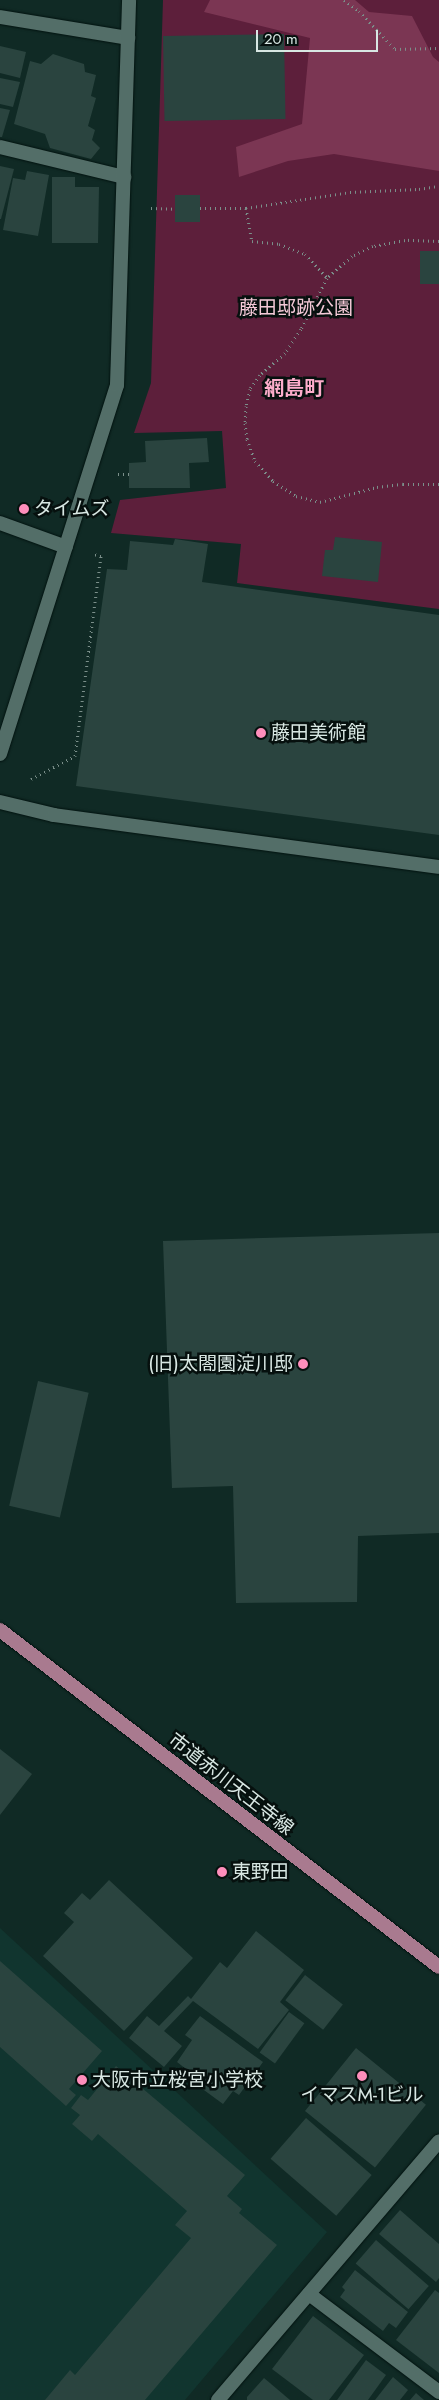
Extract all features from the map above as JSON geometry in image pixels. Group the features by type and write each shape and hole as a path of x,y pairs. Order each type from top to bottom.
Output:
{"main road":[{"name":"市道赤川天王寺線","path":"0,1630 439,1967"}],"street":[{"path":"0,754 117,385 129,0"},
{"path":"0,17 128,38"},
{"path":"0,147 124,177"},
{"path":"0,523 66,547"},
{"path":"0,802 54,815 439,867"},
{"path":"218,2400 439,2141"},
{"path":"309,2294 439,2392"}],"path":[{"path":"344,0 359,11 395,49 439,48"},
{"path":"200,208 246,208 350,192 418,189 439,186"},
{"path":"150,208 175,208"},
{"path":"246,208 252,241 279,244 305,254 327,278"},
{"path":"439,241 405,240 373,246 352,256 327,278 301,329 285,353 260,375 250,389 245,423 247,439 255,461 273,481 296,496 320,502 377,487 403,484 439,484"},
{"path":"117,474 129,474"},
{"path":"30,779 75,756 101,556 91,554"},
{"path":"85,678 91,679"}],"shaded area":[{"path":"210,0 355,0 369,12 412,16 433,57 439,62 439,171 334,154 288,161 239,177 236,147 302,124 310,38 204,12"},
{"name":"大阪市立桜宮小学校","path":"0,1928 327,2232 185,2400 0,2400"}],"green space":[{"name":"藤田邸跡公園","path":"163,0 439,0 439,609 237,583 241,544 111,533 120,500 226,488 222,431 134,433 151,383"}],"building":[{"path":"284,34 285,119 165,121 163,36"},
{"path":"0,46 26,52 20,78 0,73"},
{"path":"53,54 84,64 85,72 96,75 91,96 96,98 88,126 95,130 92,140 100,148 91,159 50,148 45,134 14,124 30,61 41,64"},
{"path":"0,78 20,82 13,107 0,104"},
{"path":"0,108 10,110 2,137 0,137"},
{"path":"0,166 14,169 1,219 0,219"},
{"path":"27,171 49,175 38,236 3,230 13,178 25,180"},
{"path":"52,177 75,177 75,187 99,187 98,243 52,243"},
{"path":"175,195 200,195 200,222 175,222"},
{"path":"420,251 439,251 439,284 420,284"},
{"path":"207,438 209,462 189,463 190,488 129,488 129,463 146,462 145,441"},
{"path":"335,537 382,542 378,582 322,576 325,550 333,550"},
{"name":"藤田美術館","path":"175,539 208,544 202,582 439,615 439,835 76,786 107,569 127,570 130,541 173,545"},
{"name":"(旧)太閤園淀川邸","path":"439,1233 439,1533 358,1536 357,1602 236,1603 233,1486 172,1488 163,1241"},
{"path":"38,1381 89,1393 60,1517 9,1506"},
{"path":"0,1749 32,1774 0,1815"},
{"path":"109,1880 193,1958 124,2031 43,1956 74,1922 64,1913 82,1893 90,1900"},
{"path":"256,1931 304,1970 280,2002 289,2010 258,2049 193,2001 164,2031 182,2046 164,2067 129,2038 147,2016 159,2026 188,1996 191,1999 220,1962 227,1968"},
{"path":"0,1961 102,2051 69,2089 76,2095 66,2106 0,2047"},
{"path":"305,1975 343,2005 323,2030 285,2000"},
{"path":"289,2012 304,2023 275,2064 260,2052"},
{"path":"200,2016 263,2062 239,2095 233,2091 223,2104 193,2082 196,2077 177,2062 192,2040 185,2035"},
{"name":"イマスM-1ビル","path":"356,2048 426,2105 375,2168 305,2111"},
{"path":"116,2066 245,2175 227,2196 242,2209 239,2213 277,2245 145,2400 45,2400 70,2370 75,2375 191,2238 175,2225 187,2211 98,2134 92,2141 72,2124 80,2115 71,2108 81,2095 88,2100"},
{"path":"306,2118 372,2175 336,2216 271,2159"},
{"path":"400,2210 439,2244 439,2278 436,2282 379,2234"},
{"path":"376,2240 429,2286 408,2309 356,2263"},
{"path":"355,2270 408,2312 396,2328 389,2323 383,2331 340,2297 345,2290 342,2287"},
{"path":"435,2290 439,2293 439,2373 396,2340"},
{"path":"313,2316 364,2355 329,2400 313,2400 272,2369"},
{"path":"366,2360 386,2375 368,2400 337,2400"},
{"path":"393,2377 408,2390 400,2400 375,2400"},
{"path":"264,2378 290,2400 247,2400 247,2397"},
{"path":"416,2393 424,2400 410,2400"}],"place":[{"name":"タイムズ","path":"24,509"},
{"name":"藤田美術館","path":"261,733"},
{"name":"(旧)太閤園淀川邸","path":"303,1364"},
{"name":"東野田","path":"222,1872"},
{"name":"イマスM-1ビル","path":"362,2076"},
{"name":"大阪市立桜宮小学校","path":"82,2080"}],"district":[{"name":"網島町","path":"294,388"}]}
